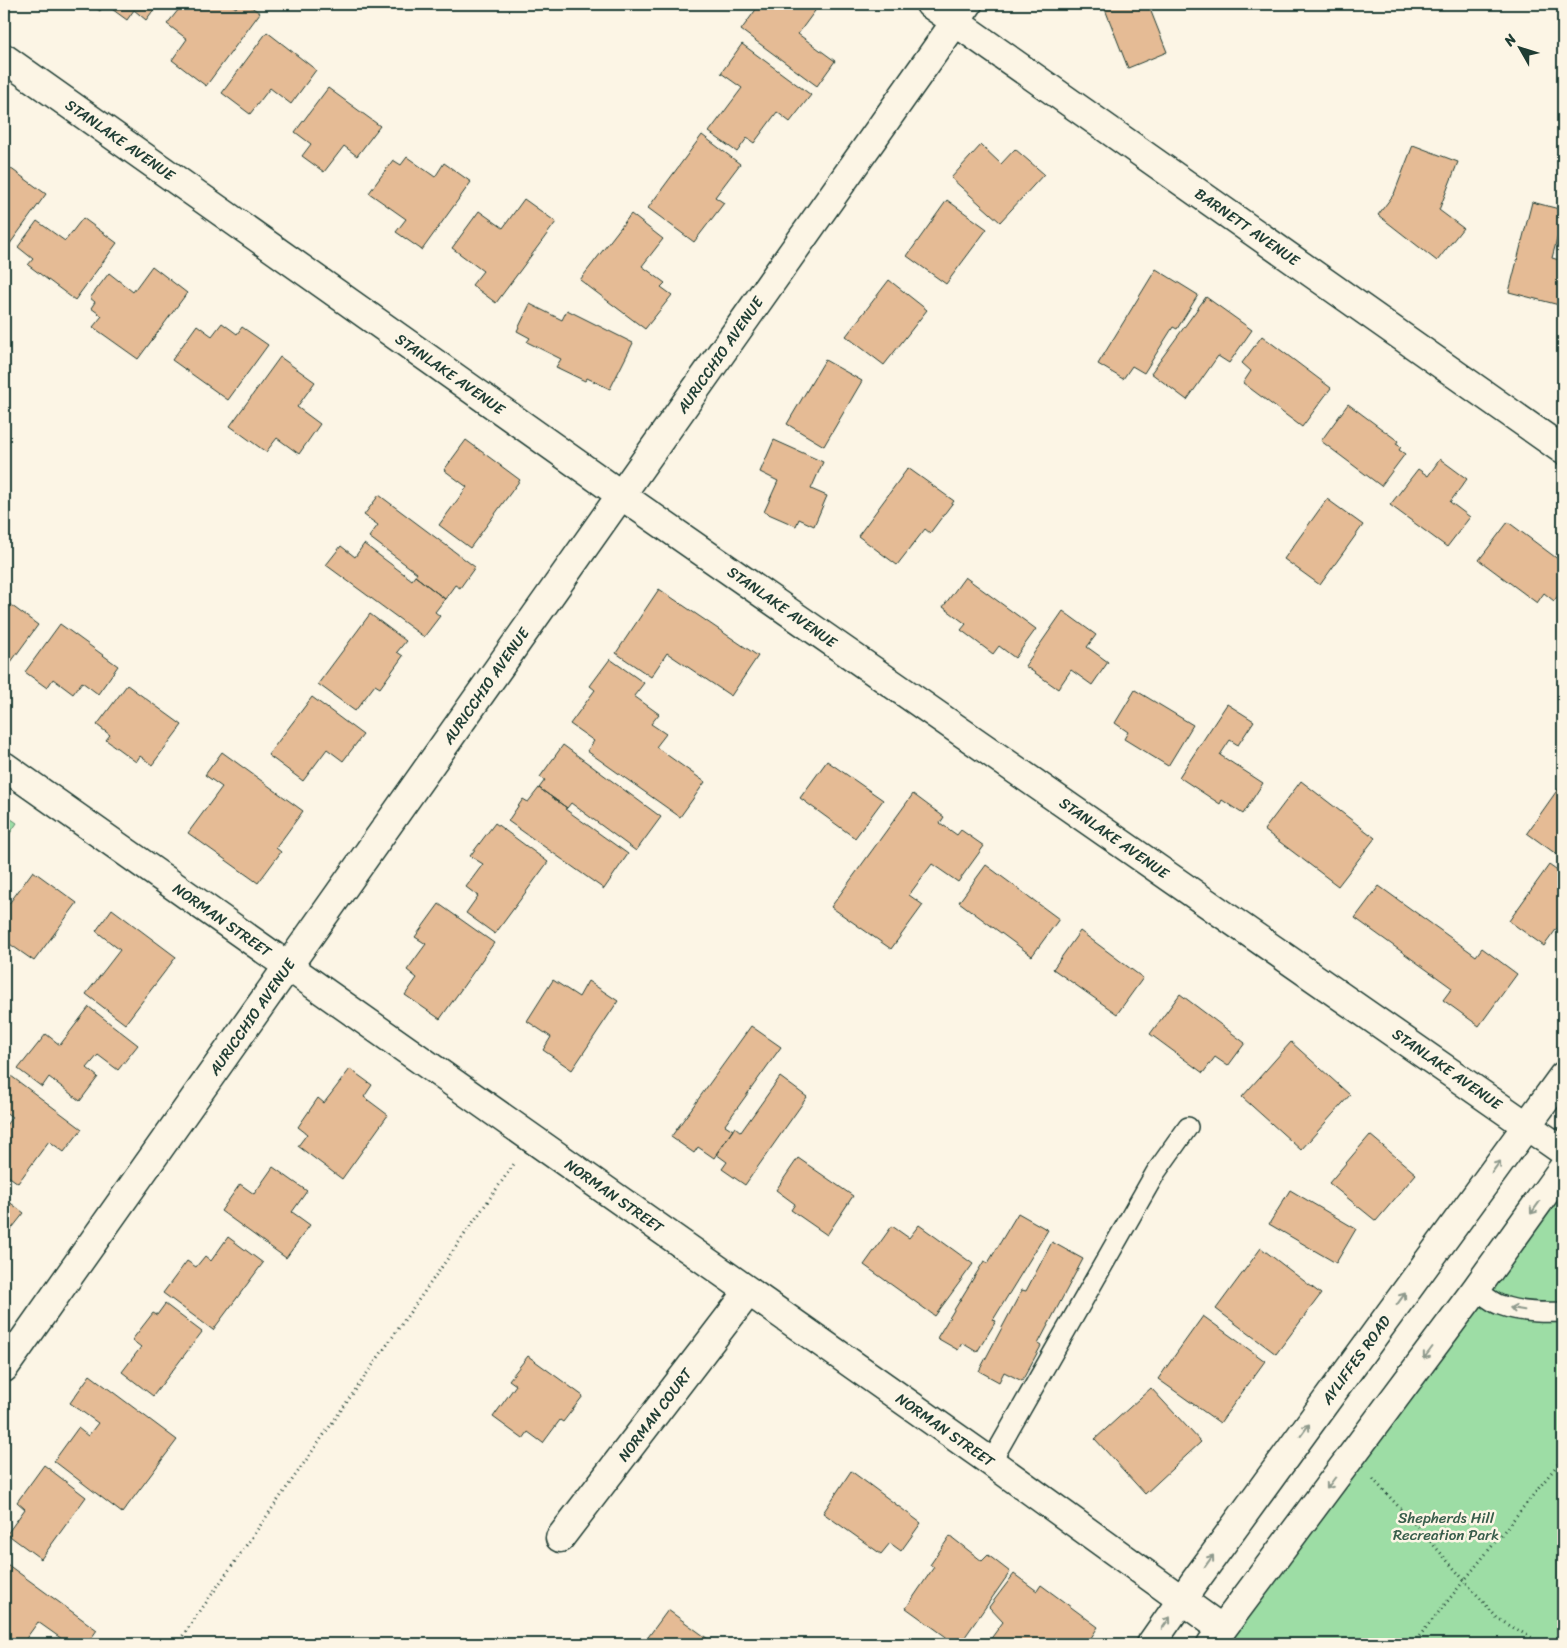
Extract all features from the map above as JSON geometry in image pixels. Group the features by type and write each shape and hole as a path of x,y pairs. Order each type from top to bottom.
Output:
{"street":[{"name":"BARNETT AVENUE","path":"930,4 962,13 1563,450"},
{"name":"AURICCHIO AVENUE","path":"4,1368 962,13"},
{"name":"STANLAKE AVENUE","path":"4,58 621,495 1563,1151"},
{"name":"NORMAN STREET","path":"4,766 991,1462 1181,1601 1216,1637"},
{"name":"AYLIFFES ROAD","path":"1151,1644 1563,1076"},
{"path":"1216,1637 1476,1289 1563,1168"},
{"name":"NORMAN COURT","path":"560,1538 749,1292"}],"lane":[{"path":"991,1462 1156,1172 1188,1127"},
{"path":"1476,1289 1498,1304 1516,1309 1563,1312"}],"path":[{"path":"177,1644 532,1138"},
{"path":"1414,1644 1563,1458"},
{"path":"1372,1478 1498,1619 1543,1644"}],"green space":[{"path":"4,814 17,823 4,842"},
{"name":"Shepherds Hill Recreation Park","path":"1563,1168 1563,1644 1211,1644"}],"building":[{"path":"90,4 105,4 100,11"},
{"path":"105,4 158,4 146,20 134,10 127,20"},
{"path":"183,4 230,4 236,8 239,4 247,4 260,13 206,86 172,60 187,39 167,24"},
{"path":"760,4 820,4 798,34 835,61 817,86 741,30"},
{"path":"1103,4 1148,4 1167,52 1128,68"},
{"path":"267,32 316,70 291,104 270,88 250,114 222,93"},
{"path":"742,44 811,95 790,122 777,112 754,143 747,138 737,152 709,132 742,88 721,73"},
{"path":"328,88 380,126 357,156 344,146 324,172 302,156 311,144 295,132"},
{"path":"702,135 740,164 715,197 724,203 694,242 648,208"},
{"path":"981,145 1001,164 1015,149 1044,174 1000,222 951,178"},
{"path":"1413,145 1458,162 1439,210 1463,228 1437,261 1378,215 1394,194"},
{"path":"407,157 435,177 444,163 471,182 422,250 396,232 406,219 369,193 393,160 401,165"},
{"path":"10,168 46,194 4,252 4,178"},
{"path":"524,199 556,222 496,303 472,285 483,271 452,248 479,211 503,228"},
{"path":"947,200 987,229 946,284 907,256"},
{"path":"1532,202 1563,210 1552,258 1563,261 1563,306 1509,292"},
{"path":"631,214 663,239 642,266 665,283 661,287 672,295 645,329 580,280"},
{"path":"83,218 117,243 75,300 28,265 33,259 18,247 37,221 65,241"},
{"path":"152,266 187,293 138,359 93,327 102,316 91,308 95,302 90,298 109,273 133,292"},
{"path":"1156,269 1198,295 1177,329 1173,327 1144,373 1132,366 1123,379 1098,364"},
{"path":"889,280 927,310 884,365 846,336"},
{"path":"1206,297 1252,330 1229,363 1218,356 1187,400 1151,373"},
{"path":"530,304 562,320 567,310 633,343 610,389 587,378 585,381 556,367 561,359 527,342 530,338 517,331"},
{"path":"222,323 237,334 242,327 268,345 228,400 172,360 197,325 212,336"},
{"path":"1262,336 1331,388 1302,427 1243,383 1251,371 1242,363"},
{"path":"280,357 315,382 297,407 320,424 299,454 277,438 266,452 230,426"},
{"path":"825,360 862,381 824,446 787,424"},
{"path":"1348,404 1398,441 1396,444 1401,447 1399,450 1405,454 1381,486 1321,441"},
{"path":"466,440 520,480 470,548 439,525 467,487 444,470"},
{"path":"774,440 823,462 811,489 827,496 814,526 799,519 796,526 764,512 778,481 760,472"},
{"path":"1440,459 1467,479 1450,502 1470,517 1447,547 1390,505 1418,469 1428,476"},
{"path":"908,468 954,501 930,533 925,529 897,565 858,536"},
{"path":"379,495 475,567 460,588 455,585 445,599 415,576 417,573 369,537 378,525 364,515"},
{"path":"1327,499 1363,525 1320,585 1284,559"},
{"path":"1508,522 1563,563 1563,589 1554,601 1544,593 1537,603 1479,560"},
{"path":"364,544 412,580 415,576 445,599 435,612 440,616 424,637 326,565 341,546 355,557"},
{"path":"965,577 1036,629 1015,658 999,646 993,654 961,630 966,624 943,607"},
{"path":"659,589 758,656 731,696 667,653 651,677 616,653"},
{"path":"4,600 38,625 8,666 4,663"},
{"path":"1063,611 1096,635 1087,647 1108,662 1092,685 1071,670 1058,689 1025,666"},
{"path":"370,614 406,641 397,652 403,656 380,688 375,685 355,711 318,684"},
{"path":"60,624 118,666 98,694 82,682 73,694 53,679 47,688 25,672"},
{"path":"610,659 644,683 634,696 659,714 651,724 666,734 656,747 705,782 680,817 587,751 594,741 570,724 595,690 590,686"},
{"path":"127,685 182,725 152,765 140,756 136,762 106,740 110,735 97,725"},
{"path":"1135,690 1193,725 1168,766 1124,739 1128,732 1115,723"},
{"path":"312,697 363,735 343,761 327,749 303,781 268,755"},
{"path":"1227,704 1254,721 1238,745 1230,740 1220,755 1263,783 1243,814 1222,800 1220,804 1179,777"},
{"path":"563,745 661,817 636,851 571,803 567,808 539,788 545,780 540,777"},
{"path":"222,752 303,811 276,848 281,852 258,883 188,833 222,787 205,775"},
{"path":"827,761 883,800 855,838 800,798"},
{"path":"1301,781 1375,838 1338,886 1264,830"},
{"path":"1563,782 1563,859 1527,833"},
{"path":"539,788 628,854 604,889 508,821 523,799 528,802"},
{"path":"913,794 944,817 940,823 957,835 961,830 984,846 958,882 932,864 909,895 923,905 891,949 831,907"},
{"path":"495,823 548,862 495,934 466,913 478,896 466,887 483,864 470,856"},
{"path":"986,865 1059,919 1032,956 959,902"},
{"path":"1549,865 1563,875 1563,920 1544,946 1509,921"},
{"path":"33,871 77,903 34,961 4,940 4,902 8,905"},
{"path":"1379,886 1476,956 1482,948 1517,974 1479,1026 1443,1000 1452,988 1355,918"},
{"path":"439,904 494,943 440,1019 405,995 417,978 407,970 426,944 415,937"},
{"path":"112,909 176,957 125,1024 86,994 120,950 96,931"},
{"path":"1080,931 1143,978 1117,1014 1053,969"},
{"path":"553,980 579,997 588,981 618,1001 572,1070 543,1050 551,1037 527,1021"},
{"path":"1180,994 1245,1043 1228,1066 1215,1057 1203,1073 1150,1034"},
{"path":"89,1007 138,1045 118,1070 98,1055 87,1068 98,1077 80,1101 49,1077 42,1087 18,1069 46,1034 60,1045"},
{"path":"751,1026 781,1047 725,1125 733,1130 714,1158 698,1147 694,1153 671,1137"},
{"path":"1291,1042 1350,1095 1301,1150 1242,1097"},
{"path":"350,1069 372,1085 364,1097 388,1115 342,1179 298,1146 307,1134 298,1127 318,1098 324,1103"},
{"path":"7,1073 82,1129 64,1152 49,1141 18,1183 4,1173 4,1128 12,1117 4,1111 4,1077"},
{"path":"780,1077 807,1097 745,1185 722,1169 727,1162 716,1154 735,1127 741,1132"},
{"path":"1370,1135 1416,1174 1376,1221 1329,1183"},
{"path":"798,1158 853,1196 827,1235 791,1210 795,1204 776,1190"},
{"path":"273,1167 307,1191 292,1212 310,1225 286,1258 221,1211 240,1184 254,1194"},
{"path":"1290,1190 1356,1229 1336,1263 1269,1224"},
{"path":"4,1198 24,1213 9,1232 4,1229"},
{"path":"1018,1213 1048,1230 993,1320 996,1321 977,1352 962,1343 958,1350 937,1338 984,1261 988,1263"},
{"path":"919,1225 973,1264 935,1316 864,1265 892,1226 909,1238"},
{"path":"228,1237 263,1263 213,1330 163,1293 187,1261 196,1267 205,1256 211,1261"},
{"path":"1052,1242 1083,1259 1038,1344 1041,1346 1022,1381 1004,1372 999,1382 979,1371 1022,1290 1026,1291"},
{"path":"1261,1248 1321,1294 1276,1354 1216,1309"},
{"path":"165,1304 202,1332 153,1396 122,1372 141,1347 132,1340 153,1313 157,1315"},
{"path":"1203,1316 1265,1361 1220,1423 1158,1379"},
{"path":"528,1356 583,1396 563,1422 560,1420 543,1443 528,1432 523,1439 493,1417 516,1385 509,1380"},
{"path":"90,1375 177,1440 122,1513 54,1461 78,1428 88,1436 98,1423 70,1403"},
{"path":"1151,1388 1201,1442 1145,1494 1095,1439"},
{"path":"44,1465 86,1497 41,1559 7,1534 25,1509 17,1502"},
{"path":"851,1471 921,1523 901,1551 890,1543 881,1554 823,1513"},
{"path":"950,1536 982,1561 988,1555 1010,1572 960,1644 956,1644 906,1608 934,1567 930,1565"},
{"path":"4,1562 97,1630 87,1644 69,1644 38,1622 22,1644 4,1644"},
{"path":"1014,1574 1037,1591 1041,1585 1098,1627 1087,1644 987,1644 1003,1622 989,1607"},
{"path":"668,1610 715,1644 643,1644"}]}
